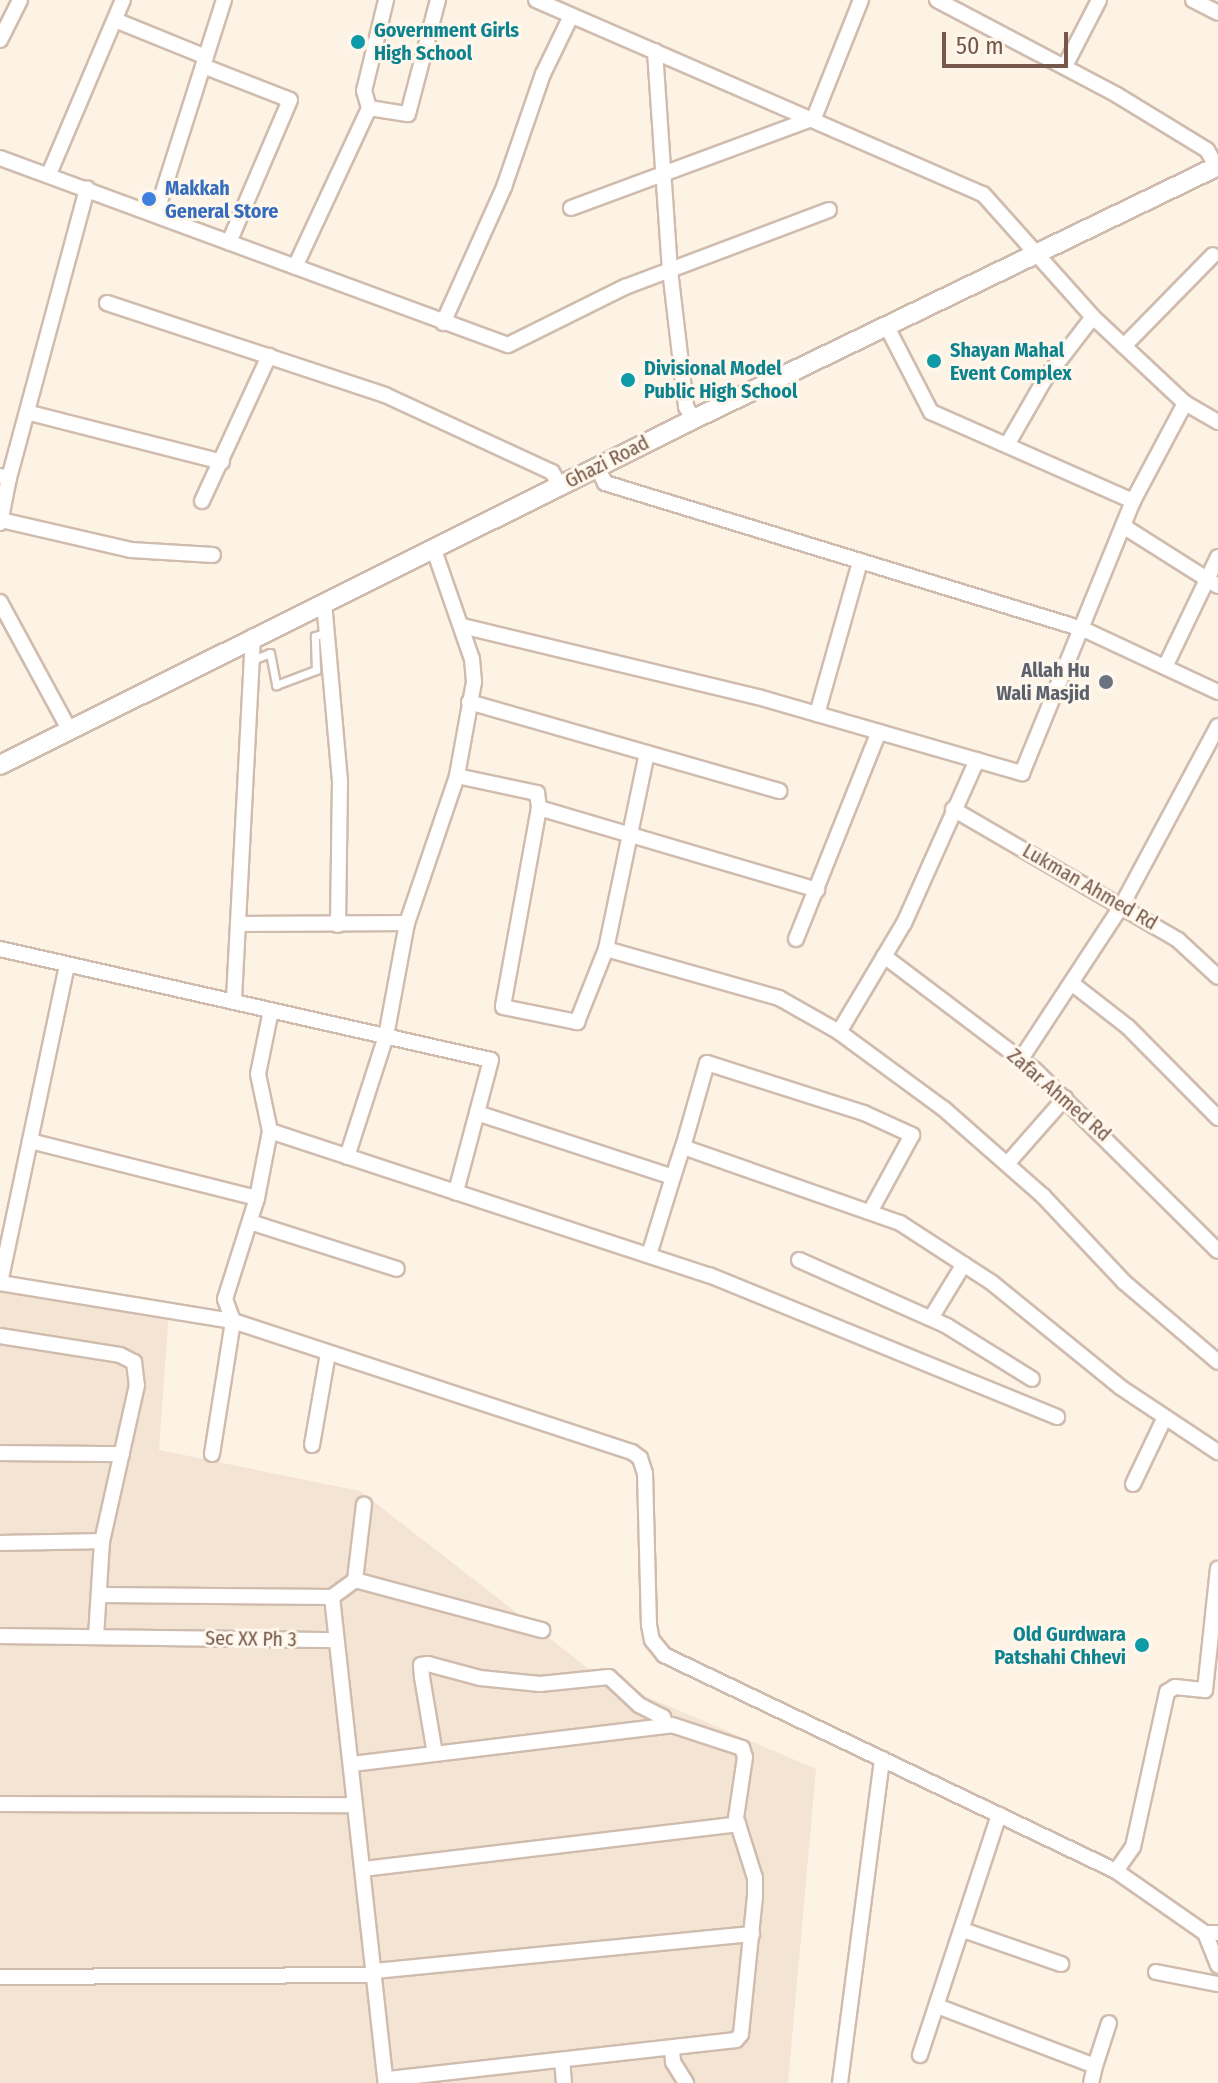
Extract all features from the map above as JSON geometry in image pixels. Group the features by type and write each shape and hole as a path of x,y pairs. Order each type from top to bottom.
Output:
{"main road":[{"name":"Ghazi Road","path":"0,765 253,636 434,550 694,419 1033,253 1218,167"}],"street":[{"path":"1,35 20,0"},
{"path":"49,174 123,0"},
{"path":"156,214 224,0"},
{"path":"295,267 369,108 364,91 386,0"},
{"path":"369,108 408,114 438,0"},
{"path":"536,0 814,118 983,194 1093,317 1185,403 1217,419"},
{"path":"571,208 663,170 814,118 861,0"},
{"path":"937,0 1065,66 1207,150 1218,167"},
{"path":"1065,66 1099,0"},
{"path":"1193,0 1218,13"},
{"path":"443,323 485,234 543,74 571,16"},
{"path":"115,20 290,100 229,242"},
{"path":"655,51 670,270 686,407 694,419"},
{"path":"0,158 508,345 670,270 829,210"},
{"path":"87,188 30,413 4,477 0,521 131,550 213,555"},
{"path":"1124,346 1213,255"},
{"path":"107,303 385,395 508,449 552,472 560,486"},
{"path":"1007,445 1045,379 1093,317"},
{"path":"886,325 931,412 1133,501"},
{"path":"202,501 269,356"},
{"path":"462,626 817,714 1022,773 1133,501 1185,403"},
{"path":"30,413 222,462"},
{"path":"597,467 605,483 1083,629 1218,692"},
{"path":"1123,526 1213,582"},
{"path":"347,1157 386,1036 407,923 457,776 469,702 472,659 434,550"},
{"path":"1165,667 1213,582 1218,557"},
{"path":"817,714 860,562"},
{"path":"0,602 70,731"},
{"path":"324,602 330,631 340,781 338,925"},
{"path":"234,999 255,659 253,636"},
{"path":"469,702 779,791"},
{"path":"1021,1059 1074,985 1122,905 1218,726"},
{"path":"796,939 879,732"},
{"path":"457,776 537,793 539,808 503,1007 577,1022 606,949 647,753"},
{"path":"839,1032 884,956 977,760"},
{"path":"539,808 817,890"},
{"name":"Lukman Ahmed Rd","path":"953,809 1178,940 1218,977"},
{"path":"241,924 407,923"},
{"path":"0,949 234,999 491,1060 456,1192"},
{"path":"606,949 779,998 839,1032 944,1109 1007,1164 1124,1282 1218,1362"},
{"name":"Zafar Ahmed Rd","path":"884,956 1021,1059 1065,1098 1218,1251"},
{"path":"67,965 0,1283 233,1321 640,1458 652,1640 664,1655 1116,1871 1211,1933 1218,1965"},
{"path":"1074,985 1128,1027 1218,1118"},
{"path":"212,1454 233,1321 225,1299 257,1198 270,1131 258,1074 271,1010"},
{"path":"649,1255 707,1063 864,1113 912,1135 870,1212"},
{"path":"1007,1164 1065,1098"},
{"path":"477,1113 673,1177"},
{"path":"270,1131 649,1255 1057,1417"},
{"path":"30,1141 257,1198"},
{"path":"683,1147 900,1223 964,1264 1165,1417 1218,1452"},
{"path":"250,1222 397,1269"},
{"path":"799,1260 931,1318 1032,1379"},
{"path":"931,1318 964,1264"},
{"path":"0,1336 120,1355 134,1362 137,1385 102,1541 96,1637"},
{"path":"312,1445 328,1353"},
{"path":"1133,1484 1165,1417"},
{"path":"0,1453 122,1454"},
{"path":"101,1595 332,1597 355,1580 364,1505"},
{"path":"0,1543 102,1541"},
{"path":"1116,1871 1133,1847 1167,1692 1175,1687 1211,1691 1218,1569"},
{"path":"355,1580 542,1630"},
{"path":"332,1597 386,2081 728,2043 741,2034 755,1878 738,1824 742,1748 685,1726 666,1726 352,1764"},
{"name":"Sec XX Ph 3","path":"0,1636 336,1640"},
{"path":"435,1754 421,1665 428,1664 480,1678 540,1684 609,1677 639,1705 663,1717 666,1726"},
{"path":"840,2083 882,1759"},
{"path":"0,1804 355,1805"},
{"path":"920,2055 999,1815"},
{"path":"363,1869 738,1824"},
{"path":"963,1930 1061,1964"},
{"path":"0,1977 374,1973 752,1934"},
{"path":"1156,1972 1218,1984"},
{"path":"937,2006 1095,2066"},
{"path":"1091,2083 1109,2023"},
{"path":"672,2050 673,2062 686,2083"},
{"path":"562,2060 564,2083"}],"lane":[{"path":"255,659 270,653 276,685 316,670 315,636 330,631"}],"shaded area":[{"path":"0,1283 169,1311 159,1450 360,1491 598,1676 816,1769 788,2083 0,2083"}],"place":[{"name":"Government Girls High School","path":"358,42"},
{"name":"Makkah General Store","path":"149,199"},
{"name":"Shayan Mahal Event Complex","path":"934,361"},
{"name":"Divisional Model Public High School","path":"628,380"},
{"name":"Allah Hu Wali Masjid","path":"1106,682"},
{"name":"Old Gurdwara Patshahi Chhevi","path":"1142,1645"}]}
